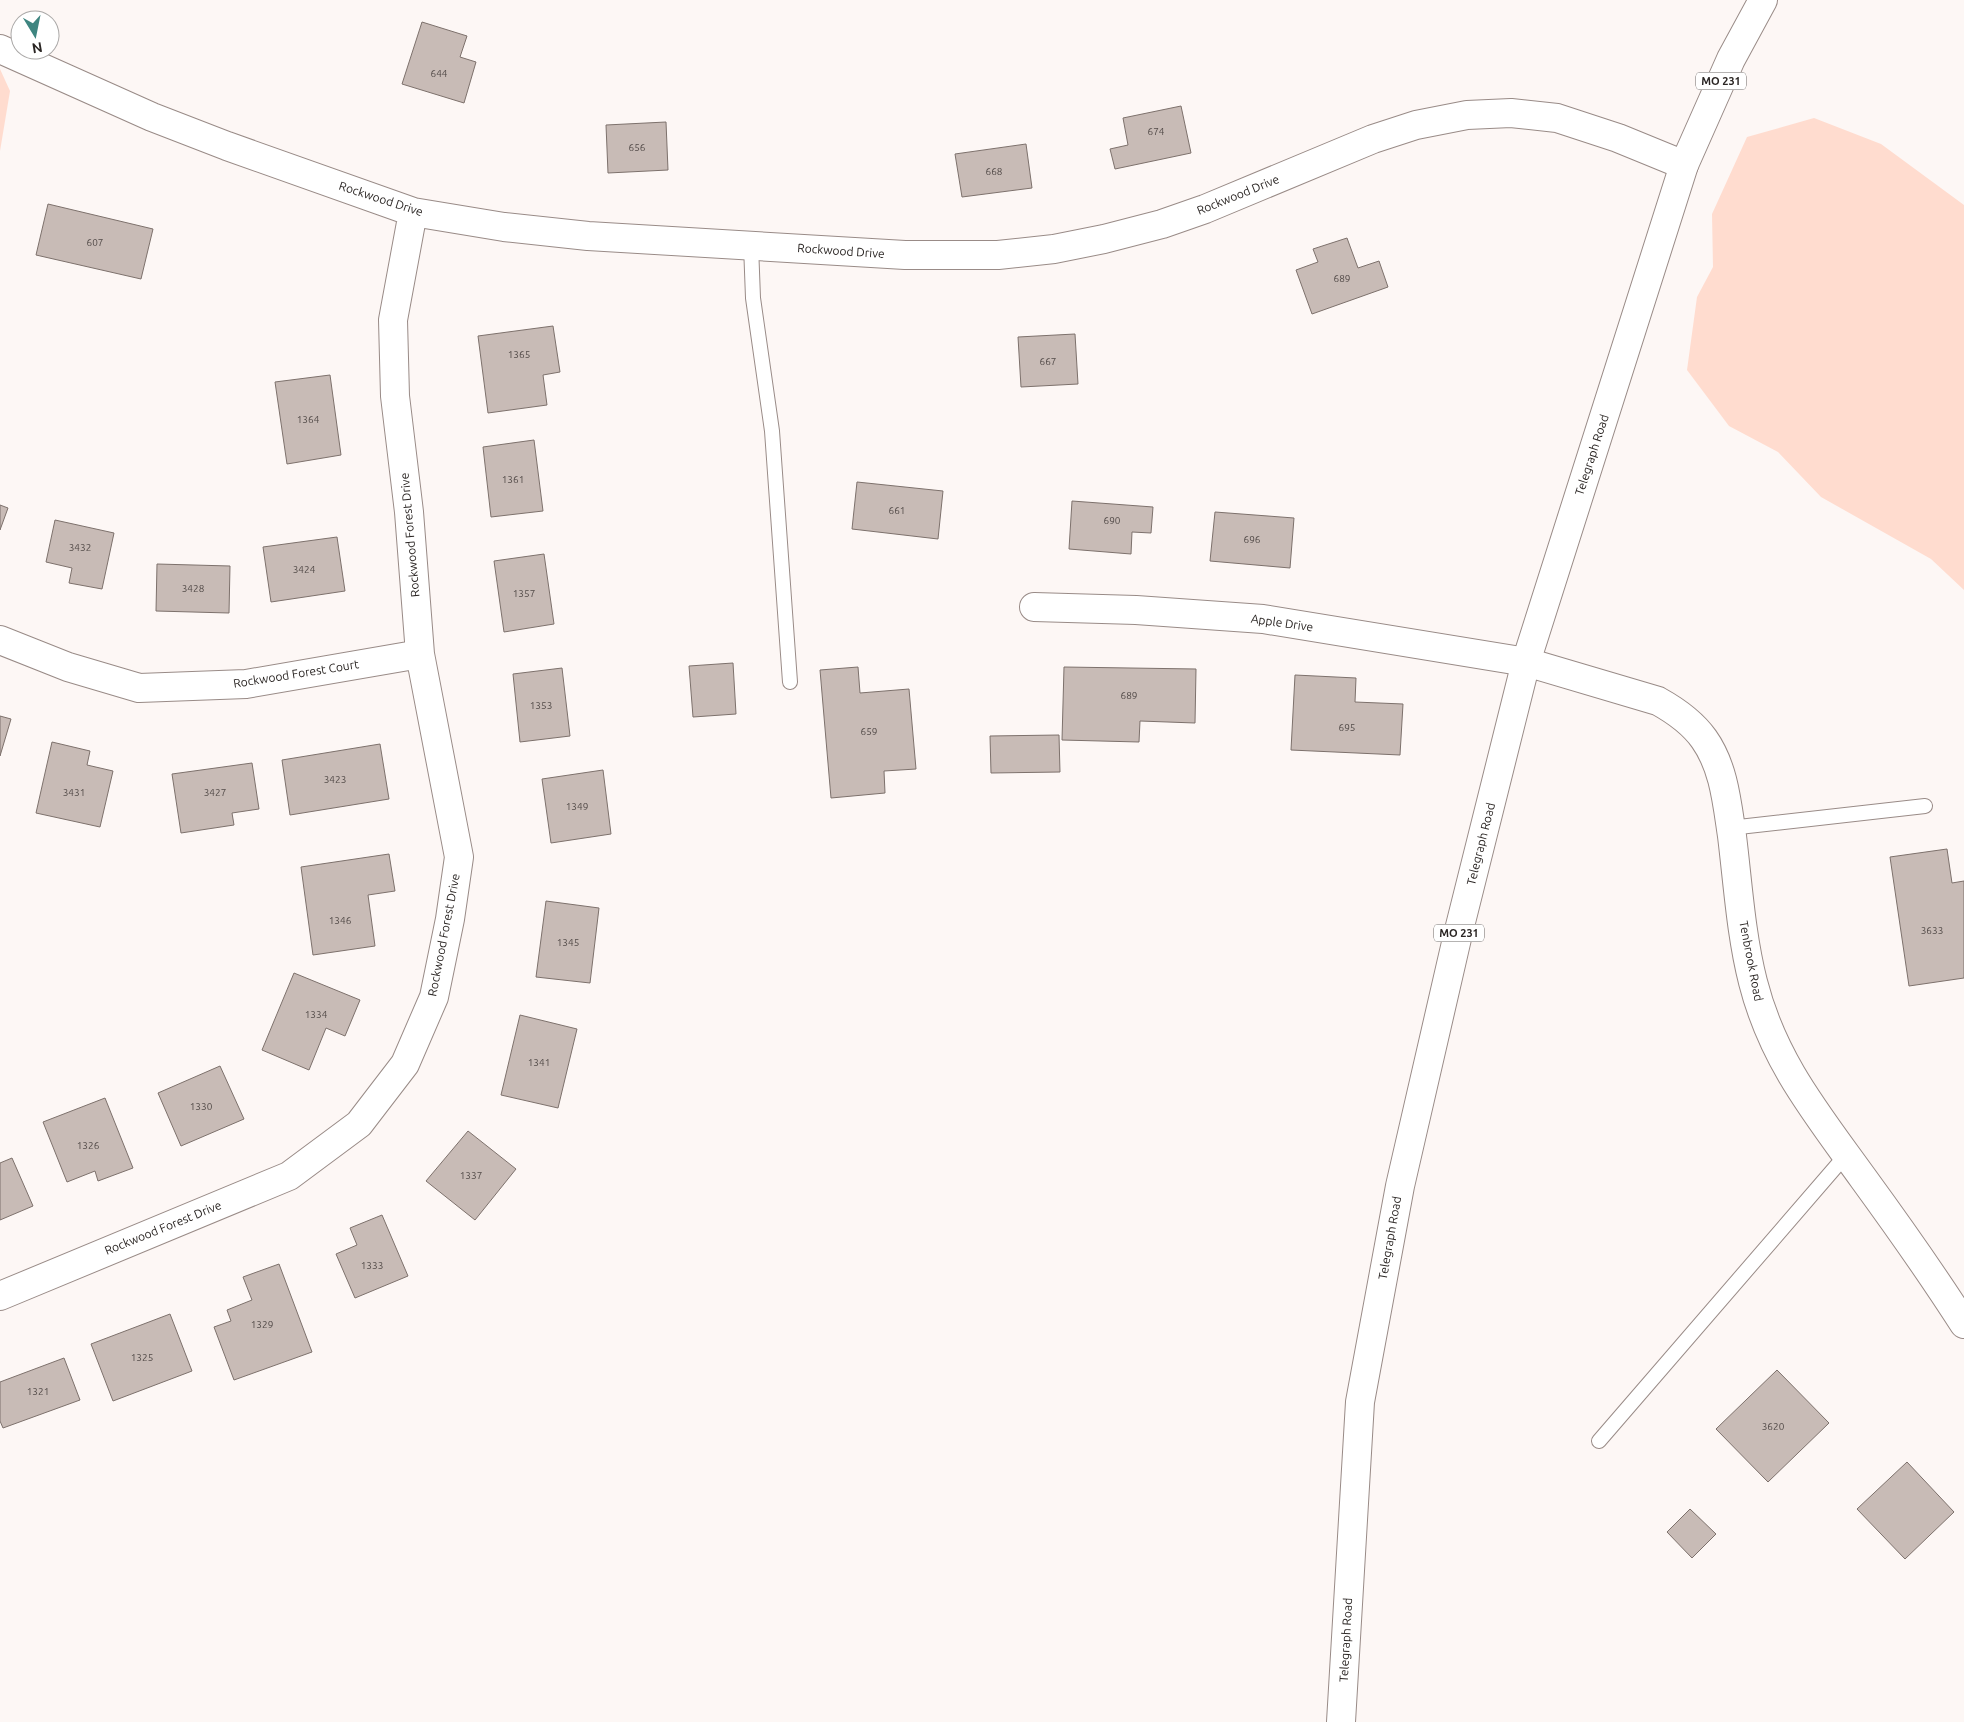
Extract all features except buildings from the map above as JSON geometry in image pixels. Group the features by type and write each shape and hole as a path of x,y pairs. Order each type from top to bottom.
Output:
{"street":[{"name":"Telegraph Road","path":"1342,1722 1360,1402 1400,1186 1458,934 1526,662 1684,165 1731,59 1763,0"},
{"name":"Rockwood Drive","path":"0,49 152,117 227,146 413,212 504,227 588,236 905,255 998,255 1062,247 1104,239 1162,224 1205,209 1373,140 1416,125 1467,115 1511,113 1557,118 1618,138 1684,165"},
{"name":"Rockwood Forest Drive","path":"0,1296 289,1176 358,1124 405,1064 434,997 450,919 459,857 420,654 409,512 395,396 393,320 413,212"},
{"name":"Apple Drive","path":"1034,607 1136,610 1263,619 1526,662"},
{"name":"Rockwood Forest Court","path":"0,640 68,667 139,688 246,684 420,654"},
{"name":"Tenbrook Road","path":"1526,662 1658,701 1675,710 1704,739 1721,773 1727,800 1747,953 1761,1011 1772,1038 1814,1113 1914,1248 1964,1324"}],"lane":[{"path":"751,245 753,298 772,431 790,682"},
{"path":"1730,828 1925,806"},
{"path":"1599,1441 1846,1154"}],"shaded area":[{"path":"0,69 10,91 0,151"},
{"path":"1814,118 1881,144 1964,205 1964,590 1931,559 1821,497 1778,452 1729,426 1687,370 1697,297 1713,267 1712,214 1747,137"}]}
